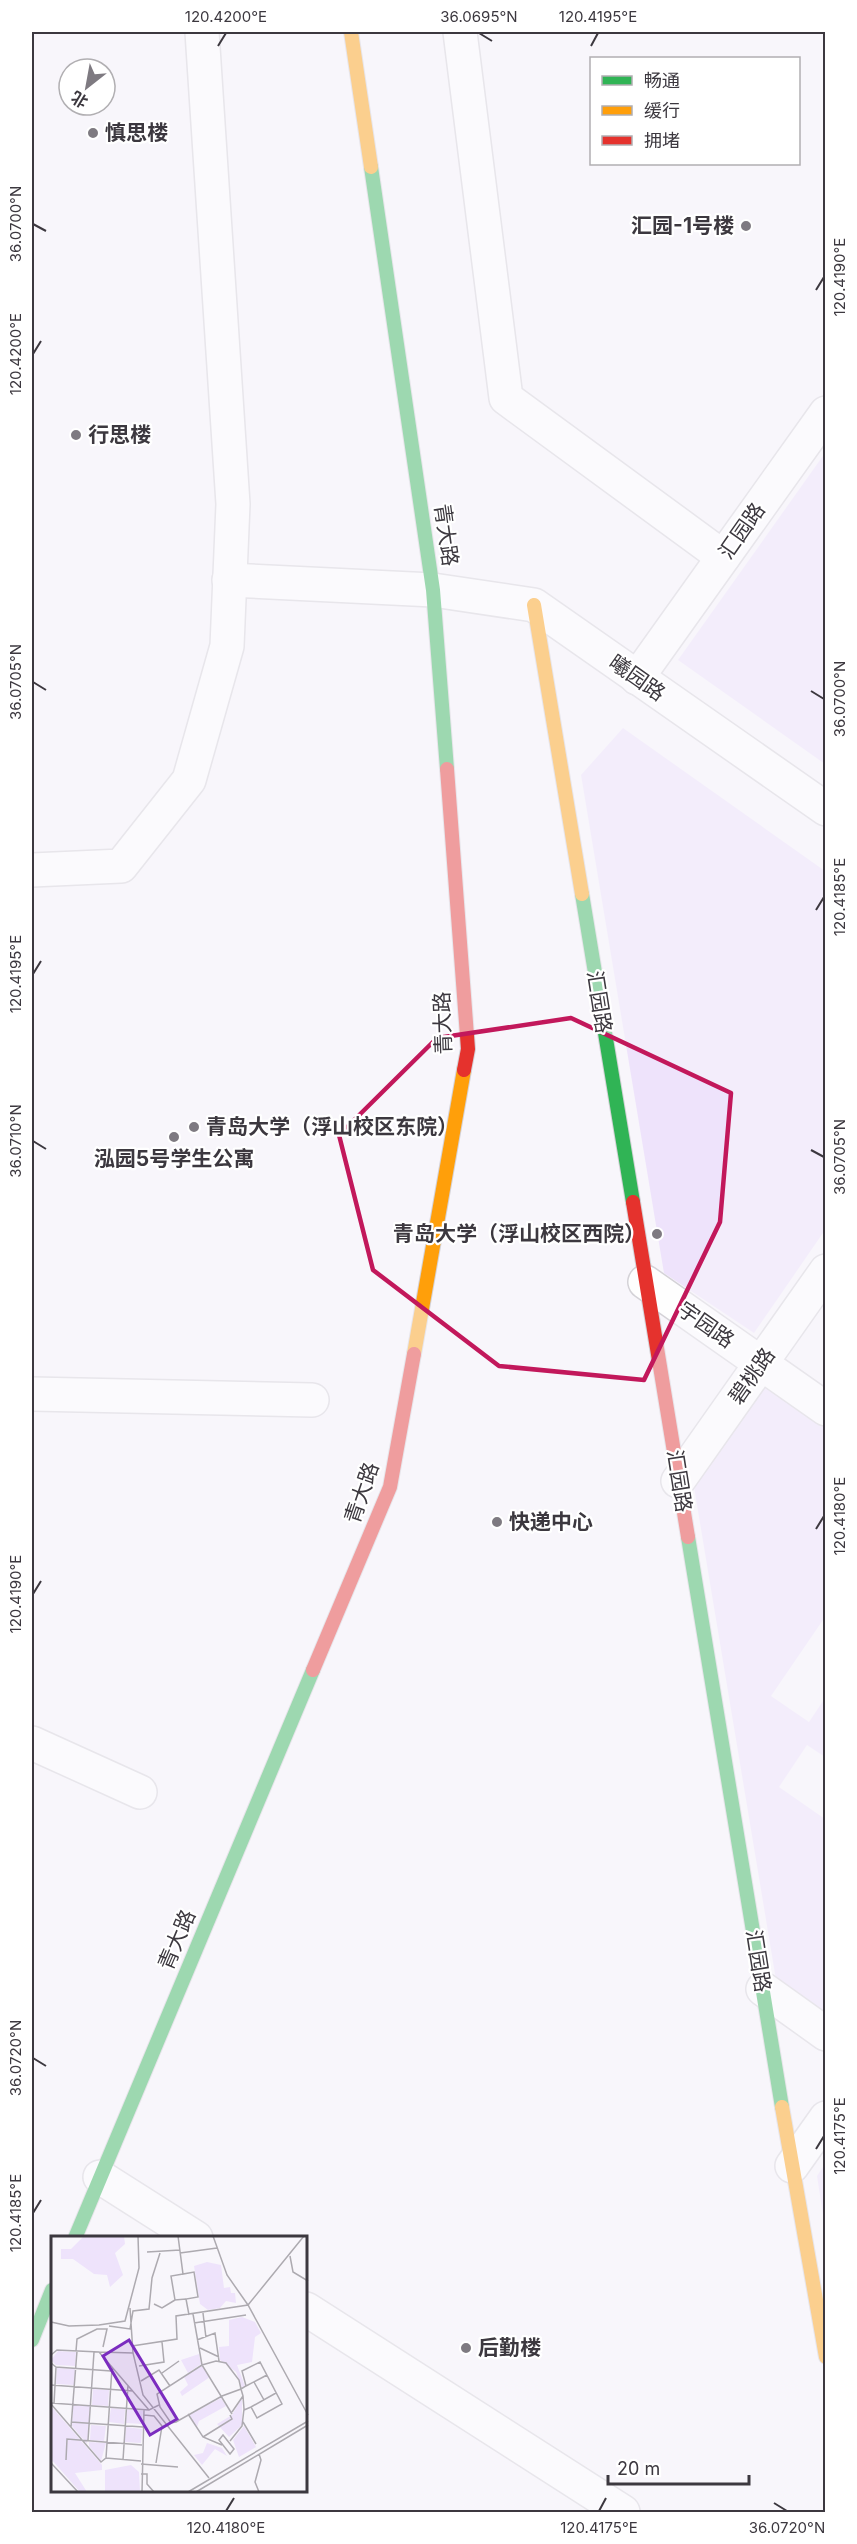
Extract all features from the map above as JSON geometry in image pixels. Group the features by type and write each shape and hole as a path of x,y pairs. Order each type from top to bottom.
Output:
{"street":[{"path":"32,870 121,866 189,780 227,646 233,504 202,32"},
{"name":"青大路","path":"76,2236 390,1488 468,1049 433,590 351,32"},
{"path":"460,32 506,398 723,557"},
{"name":"汇园路","path":"637,678 825,413"},
{"name":"曦园路","path":"229,580 433,590 534,605 825,809"},
{"name":"汇园路","path":"534,605 825,2357"},
{"name":"碧桃路","path":"678,1481 825,1271"},
{"name":"宇园路","path":"645,1282 825,1409"},
{"path":"32,1394 312,1400"},
{"path":"32,1743 140,1792"},
{"path":"763,1989 825,2034"},
{"path":"792,2166 825,2118"},
{"path":"100,2176 193,2236"},
{"path":"32,2340 51,2292"},
{"path":"308,2310 623,2512"}],"highlighted area":[{"path":"571,1018 731,1093 720,1222 644,1380 499,1366 373,1270 339,1135 437,1038"}],"shaded area":[{"path":"825,453 825,764 678,660"},
{"path":"623,728 825,871 825,1230 754,1333 664,1273 581,775"},
{"path":"766,1384 825,1426 825,1617 771,1696 809,1722 825,1698 825,1757 807,1745 779,1787 825,1819 825,2016 776,1980 694,1487"},
{"path":"825,2164 825,2228 817,2176"}],"traffic: fast":[{"path":"371,167 433,590 447,769"},
{"path":"582,894 633,1202"},
{"path":"688,1537 782,2107"},
{"path":"76,2236 313,1670"},
{"path":"32,2340 51,2292"}],"traffic: slow":[{"path":"351,32 371,167"},
{"path":"534,605 582,894"},
{"path":"414,1354 464,1070"},
{"path":"782,2107 826,2357"}],"traffic: jam":[{"path":"447,769 468,1049 464,1070"},
{"path":"633,1202 688,1537"},
{"path":"313,1670 390,1487 414,1354"}],"place":[{"name":"慎思楼","path":"93,133"},
{"name":"汇园-1号楼","path":"746,226"},
{"name":"行思楼","path":"76,435"},
{"name":"青岛大学（浮山校区东院）","path":"194,1127"},
{"name":"泓园5号学生公寓","path":"174,1137"},
{"name":"青岛大学（浮山校区西院）","path":"657,1234"},
{"name":"快递中心","path":"497,1522"},
{"name":"后勤楼","path":"466,2348"}]}
